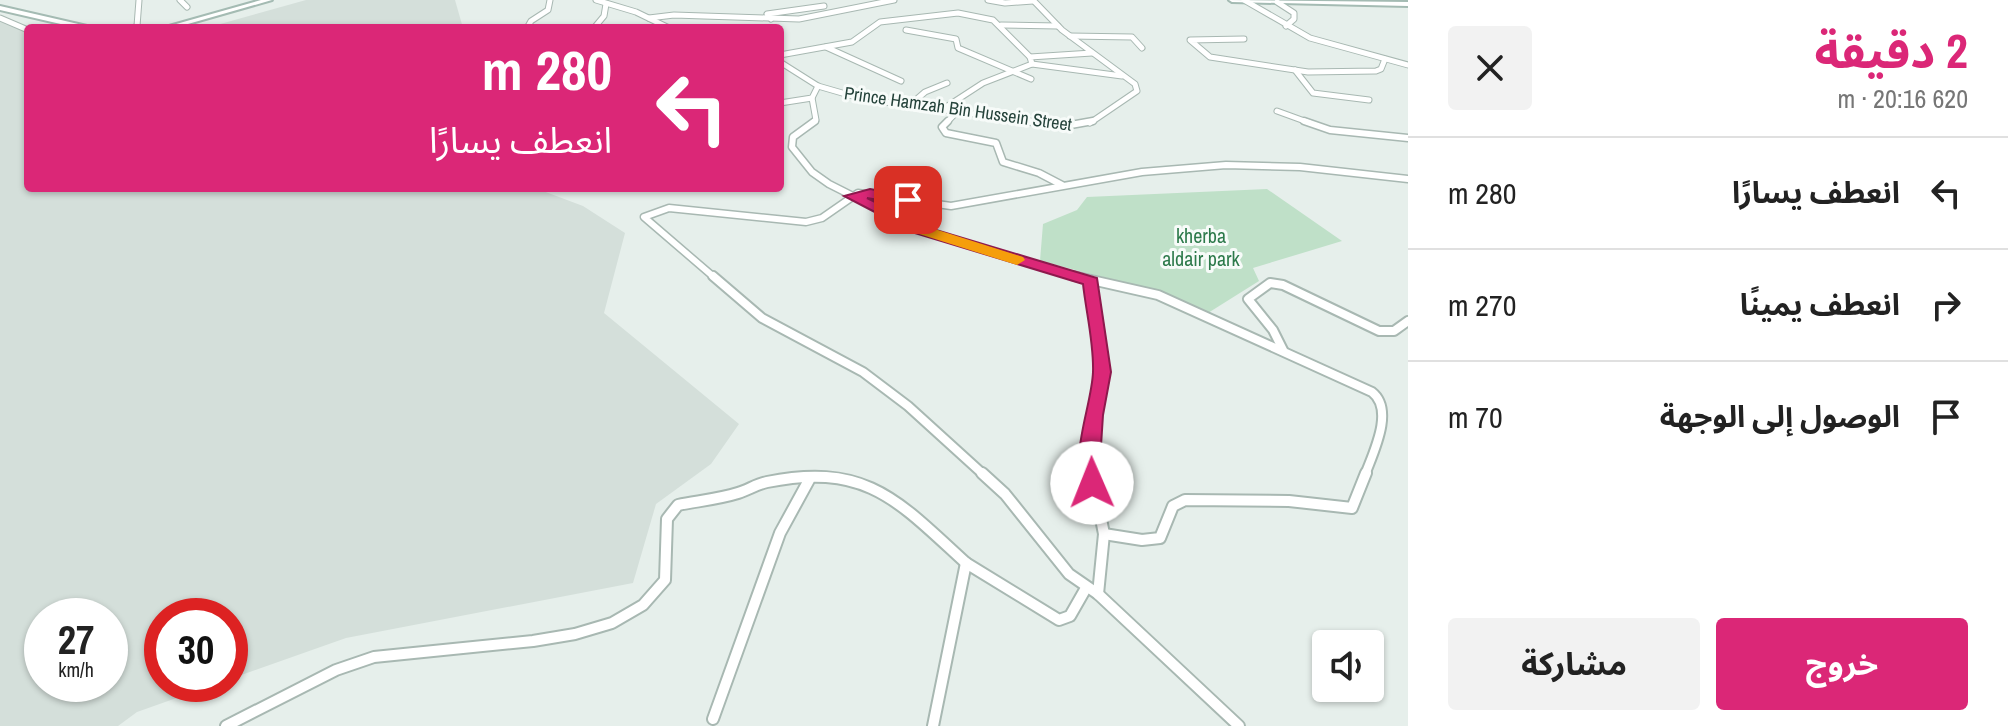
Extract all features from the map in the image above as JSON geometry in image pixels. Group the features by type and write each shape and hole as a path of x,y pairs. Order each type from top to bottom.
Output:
{"main road":[{"path":"181,24 269,0"},
{"path":"189,24 275,0"},
{"path":"1232,0 1408,3"},
{"path":"1290,0 1408,3"},
{"path":"1,11 55,24"},
{"path":"1,11 67,24"}],"street":[{"path":"137,24 139,0"},
{"path":"180,0 187,7"},
{"path":"529,24 548,10 550,0"},
{"path":"596,0 661,24"},
{"path":"649,18 674,15 772,19 817,17 894,0"},
{"path":"988,0 1005,3 1033,0 1058,26 1122,76"},
{"path":"1244,0 1286,26 1322,42 1408,65"},
{"path":"1277,2 1294,13 1294,19 1286,26"},
{"path":"597,24 606,13 606,4"},
{"path":"772,19 767,14 824,6"},
{"path":"1,11 24,27"},
{"path":"784,54 855,41 875,24 964,13 989,18 1001,25 1030,57 1032,64"},
{"path":"1001,25 1058,26"},
{"path":"906,30 956,39 958,48 1031,79"},
{"path":"1070,36 1132,37 1142,48"},
{"path":"1244,39 1190,40 1208,56 1295,70 1368,72 1381,69 1385,59"},
{"path":"826,47 901,81"},
{"path":"1030,57 1092,53"},
{"path":"942,109 975,87 1032,64 1122,76"},
{"name":"Prince Hamzah Bin Hussein Street","path":"784,65 818,86 863,99 1082,126 1137,91 1135,84 1122,76"},
{"path":"1295,70 1313,93 1369,100"},
{"path":"909,106 925,92 947,83"},
{"path":"818,86 812,98 816,120 793,137 792,147 812,172 852,196 920,230 1091,281 1158,295 1357,384 1381,400 1384,407 1380,426 1352,508 1289,501 1185,500 1173,506 1160,538 1142,540 1104,534"},
{"path":"784,102 812,98"},
{"path":"953,111 953,116 942,127 946,133 996,143 1003,162 1039,173 1062,185"},
{"path":"1277,111 1330,130 1408,138"},
{"path":"1239,726 1098,594 1069,574 1005,494 908,406 863,372 762,318 644,217 669,208 806,222 822,218 852,196 870,193 951,206 1142,172 1226,165 1300,167 1408,179"},
{"path":"1091,281 1102,372 1090,461 1104,534 1098,594"},
{"path":"1283,350 1273,330 1248,299 1270,283 1283,285 1379,331 1394,331 1408,321"},
{"path":"226,726 266,709 329,674 374,657 585,632 619,621 639,609 663,584 667,519 673,509 686,502 736,494 766,482 849,478 879,490 915,516 966,563 1059,620 1070,616 1086,588"},
{"path":"713,719 780,533 809,480"},
{"path":"933,726 966,563"}],"shaded area":[{"path":"306,0 455,0 462,24 220,24"},
{"path":"0,20 24,28 24,192 546,192 583,206 625,233 604,313 739,424 711,464 656,504 633,583 346,638 248,673 248,598 144,598 144,702 165,702 137,712 118,726 0,726"}],"green space":[{"name":"kherba aldair park","path":"1267,189 1342,241 1253,268 1259,281 1208,313 1151,289 1040,261 1043,224 1077,210 1087,197"}],"slow traffic":[{"path":"919,229 1017,260"}],"route":[{"path":"908,200 870,193 852,196 920,230 1091,281 1102,372 1094,415 1090,461 1092,483"}]}
